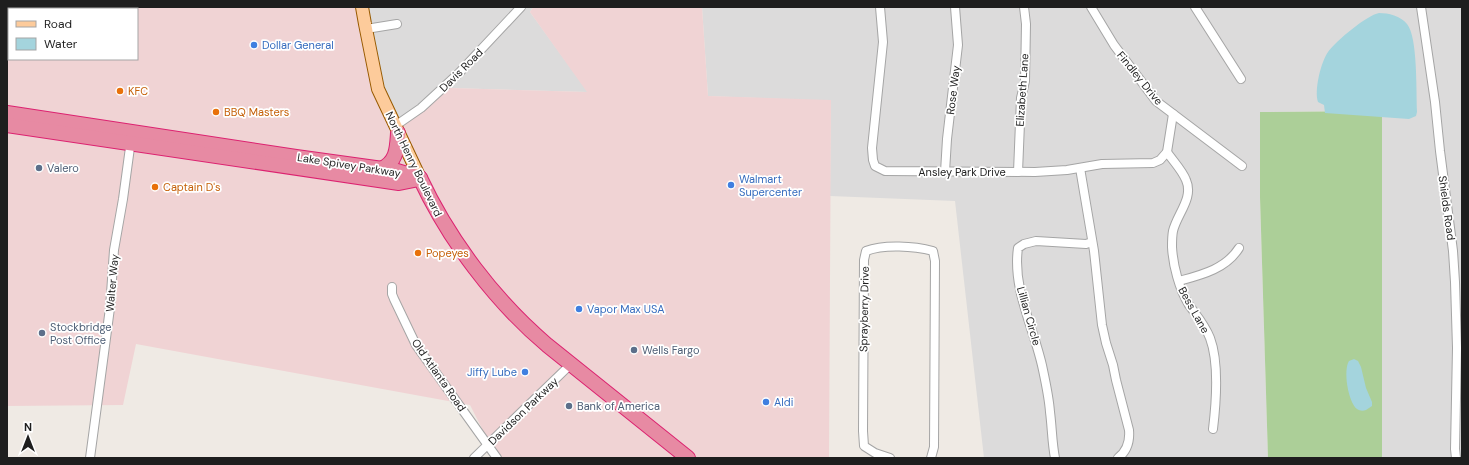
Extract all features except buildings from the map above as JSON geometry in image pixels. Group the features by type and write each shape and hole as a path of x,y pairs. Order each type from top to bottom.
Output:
{"highway":[{"path":"7,110 39,118"},
{"name":"Lake Spivey Parkway","path":"7,113 39,118 131,138 400,183 420,178"},
{"name":"Lake Spivey Parkway","path":"7,125 296,157 397,171 420,178"},
{"path":"381,169 392,162 394,158 396,129"},
{"name":"North Henry Boulevard","path":"420,178 441,220 488,286 528,329 688,458"}],"main road":[{"name":"North Henry Boulevard","path":"362,7 378,89 420,178"}],"street":[{"name":"Davis Road","path":"396,129 459,73 521,7"},
{"name":"Ansley Park Drive","path":"880,7 883,42 878,100 874,125 873,160 875,166 885,171 1018,172 1067,170 1102,164 1153,163 1160,160 1167,152"},
{"name":"Rose Way","path":"945,172 946,139 958,45 956,7"},
{"name":"Elizabeth Lane","path":"1018,172 1021,98 1025,81 1026,24 1024,7"},
{"name":"Findley Drive","path":"1091,7 1114,45 1156,101 1242,166"},
{"path":"1195,7 1241,79"},
{"name":"Shields Road","path":"1421,7 1435,102 1453,251 1460,348 1455,449 1456,458"},
{"path":"366,29 397,24"},
{"path":"1167,152 1173,114"},
{"name":"Walter Way","path":"90,458 106,339 114,250 123,199 131,138"},
{"name":"Bess Lane","path":"1167,152 1186,179 1188,185 1188,195 1173,230 1173,254 1184,296 1204,326 1213,347 1215,362 1215,407 1213,429"},
{"path":"1080,168 1104,331 1129,430 1130,438 1127,447 1123,454 1118,458"},
{"name":"Lillian Circle","path":"1054,458 1050,410 1043,371 1020,290 1017,257 1018,248 1031,241 1086,244 1092,242"},
{"name":"Sprayberry Drive","path":"890,458 876,453 864,446 863,431 864,260 866,251 876,247 922,248 933,251 935,261 934,447 931,458"},
{"path":"1179,281 1203,275 1218,268 1231,258 1239,248"},
{"name":"Old Atlanta Road","path":"392,287 394,299 416,345 497,458"},
{"name":"Davidson Parkway","path":"474,458 571,364"}],"shaded area":[{"path":"7,7 133,7 8,8 7,37"},
{"path":"364,7 533,7 530,12 588,92 450,88 394,127 372,72"},
{"path":"364,7 372,72 394,127 450,88 587,92 530,12 533,7 702,7 708,96 831,100 829,458 497,458 470,405 136,344 123,405 7,406 7,37 8,60 138,60 138,8 129,8"},
{"path":"702,7 1462,7 1462,458 1382,458 1381,111 1260,112 1260,197 1268,458 984,458 955,201 830,196 831,101 708,96"}],"green space":[{"path":"1382,111 1382,458 1268,458 1260,197 1260,112"}],"water":[{"path":"1379,13 1390,14 1398,17 1407,24 1411,31 1416,66 1416,116 1409,119 1325,113 1324,105 1318,102 1317,91 1319,76 1325,57 1332,47 1344,35 1367,18"},
{"path":"1354,359 1358,361 1361,367 1366,388 1372,402 1372,406 1366,410 1357,409 1351,400 1347,386 1347,365 1349,361"}],"place":[{"name":"Dollar General","path":"254,45"},
{"name":"KFC","path":"120,91"},
{"name":"BBQ Masters","path":"216,112"},
{"name":"Valero","path":"39,168"},
{"name":"Walmart Supercenter","path":"731,185"},
{"name":"Captain D's","path":"155,187"},
{"name":"Popeyes","path":"418,253"},
{"name":"Vapor Max USA","path":"579,309"},
{"name":"Stockbridge Post Office","path":"42,333"},
{"name":"Wells Fargo","path":"634,350"},
{"name":"Jiffy Lube","path":"525,372"},
{"name":"Aldi","path":"766,402"},
{"name":"Bank of America","path":"569,406"}]}
